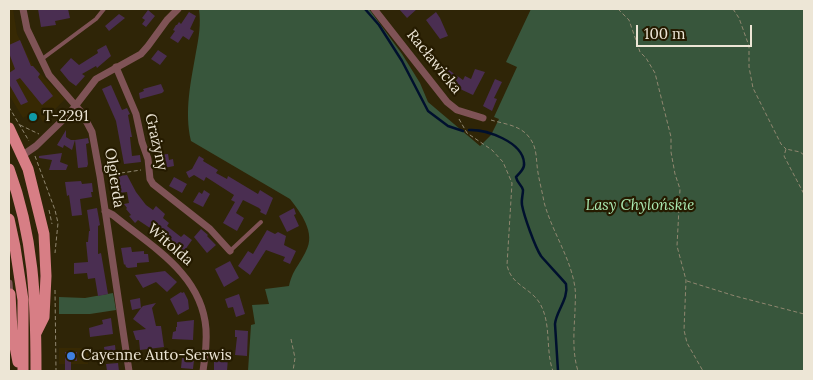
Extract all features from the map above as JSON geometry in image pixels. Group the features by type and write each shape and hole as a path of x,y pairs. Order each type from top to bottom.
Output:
{"main road":[{"path":"14,127 28,155 44,234 46,276 44,317 36,333"},
{"path":"9,169 31,251 36,333 36,371"},
{"path":"9,219 23,300 23,371"},
{"path":"9,291 12,331 19,371"}],"street":[{"name":"Olgierda","path":"23,9 27,29 49,76 85,117 92,132 128,371"},
{"path":"28,155 76,106 96,79 141,54 166,20 178,9"},
{"name":"Racławicka","path":"374,9 447,102 457,110 483,118"},
{"name":"Grażyny","path":"116,67 136,114 148,159 150,179 158,189 210,229 230,251"},
{"name":"Witolda","path":"105,211 113,215 174,263 195,290 203,311 207,330 203,371"}],"lane":[{"path":"42,59 96,19 104,9"},
{"path":"230,251 261,222"}],"path":[{"path":"618,9 629,20 635,34 636,43 655,74 671,137 671,152 680,189 677,246 686,280 684,330 687,343 704,371"},
{"path":"732,9 739,18 749,46 748,67 753,88 781,144 786,149 800,152 804,155"},
{"path":"9,107 14,127 30,144"},
{"path":"457,110 459,119 467,133 492,150 503,162 509,174 512,183 508,256 509,274 540,303 547,325 550,363 553,371"},
{"path":"483,118 515,126 527,134 536,149 537,166 545,203 555,232 566,254 576,290 573,343 578,371"},
{"path":"14,127 46,136"},
{"path":"786,149 784,156 804,194"},
{"path":"28,155 55,210 58,223 55,257"},
{"path":"111,175 149,169"},
{"path":"49,210 52,226"},
{"path":"686,280 735,296 804,314"},
{"path":"56,289 56,371"},
{"path":"291,339 295,358 293,371"}],"shaded area":[{"path":"9,9 13,9 17,34 33,66 65,99 43,122 36,111 23,118 9,95"},
{"path":"59,348 89,348 88,364 59,364"}],"green space":[{"name":"Lasy Chylońskie","path":"199,9 369,9 402,54 420,83 428,102 480,146 491,135 499,119 494,117 517,67 506,62 531,9 804,9 804,371 248,371 251,325 255,324 252,305 269,304 265,289 289,286 294,271 309,244 309,237 303,217 290,199 191,141 188,107 198,41"},
{"path":"113,293 116,310 90,314 59,314 59,297 85,298"}],"building":[{"path":"38,9 68,9 70,18 55,21 56,25 41,27"},
{"path":"399,9 417,9 407,18"},
{"path":"148,10 155,16 146,27 142,24 145,20 142,18"},
{"path":"189,12 196,16 190,29 194,31 189,40 183,36 178,43 170,38 175,31 173,30 176,25 179,22 181,24"},
{"path":"436,12 448,36 440,39 426,20"},
{"path":"119,14 125,18 109,31 105,26"},
{"path":"20,40 31,66 40,74 38,77 53,96 42,105 20,78 16,80 28,102 21,105 9,84 9,73 15,69 9,53 9,45"},
{"path":"106,45 111,56 97,68 96,66 82,74 85,76 76,86 60,70 71,58 79,65 98,53 97,50"},
{"path":"158,50 167,56 160,65 151,59"},
{"path":"475,69 485,72 473,95 458,88 457,90 443,78 449,70 463,80 465,76 471,79"},
{"path":"495,79 502,82 494,98 497,99 492,111 483,106"},
{"path":"161,84 164,91 162,93 140,99 139,93 144,91 143,89"},
{"path":"111,85 122,110 127,108 130,114 128,115 132,137 130,137 132,156 140,155 141,162 124,164 116,121 102,89"},
{"path":"66,130 66,137 75,140 72,150 64,145 63,148 57,145"},
{"path":"88,138 89,143 86,144 87,167 78,168 75,140"},
{"path":"62,153 60,162 68,165 66,170 49,170 52,160 39,158 39,156"},
{"path":"168,154 169,160 173,159 174,166 159,169 159,155"},
{"path":"199,156 204,159 203,161 218,170 216,173 227,179 228,176 258,194 260,190 273,198 266,215 260,212 259,208 243,200 236,213 244,218 237,231 223,223 235,202 231,200 234,195 206,177 204,181 194,175 189,178 186,172 192,169"},
{"path":"127,175 146,205 153,210 156,206 165,214 163,218 169,223 167,226 181,237 184,234 192,240 182,254 153,230 138,220 135,223 129,216 131,215 124,204 129,203 127,192 118,193 111,177"},
{"path":"174,177 187,184 182,193 169,186"},
{"path":"81,181 82,184 92,183 92,197 80,199 82,215 72,216 65,182"},
{"path":"204,190 210,194 203,207 193,202 199,192 202,194"},
{"path":"97,208 100,225 98,226 98,254 101,253 108,294 98,296 95,278 88,279 87,273 74,274 74,263 88,262 86,242 88,242 90,231 87,210"},
{"path":"294,208 296,214 294,215 299,226 287,232 279,216"},
{"path":"201,229 216,245 207,253 194,237"},
{"path":"267,230 286,236 284,245 296,251 290,264 283,261 285,257 266,250 250,275 238,266 248,251 253,254"},
{"path":"131,247 132,252 144,251 144,254 148,254 149,262 137,263 137,267 126,267 121,248"},
{"path":"230,261 239,278 224,287 215,269"},
{"path":"165,271 177,282 167,292 156,282 143,288 135,275"},
{"path":"184,292 188,300 189,309 178,315 170,299"},
{"path":"239,294 245,314 236,317 233,307 228,308 225,299"},
{"path":"140,298 141,308 132,310 130,300"},
{"path":"156,303 152,308 156,326 161,326 164,347 140,350 139,340 136,340 133,331 146,329 133,319 143,306"},
{"path":"111,318 113,334 90,337 89,328 103,324 102,320"},
{"path":"194,320 193,340 172,339 173,332 176,331 177,322"},
{"path":"235,330 248,331 247,356 235,355 237,337 235,337"},
{"path":"115,345 116,354 105,355 104,347"},
{"name":"Cayenne Auto-Serwis","path":"65,352 77,352 77,361 71,361 71,371 65,371"},
{"path":"182,358 194,360 193,369 181,368"},
{"path":"220,358 228,358 227,371 214,371 214,359 220,360"},
{"path":"118,363 119,371 107,371 106,364"}],"waterway":[{"path":"365,9 379,25 402,61 428,111 448,126 463,131"},
{"path":"469,130 494,134 511,143 522,156 524,167 516,177 523,190 522,203 527,224 541,256 566,284 566,295 555,324 558,371"}],"place":[{"name":"T-2291","path":"33,117"},
{"name":"Cayenne Auto-Serwis","path":"71,356"}]}
